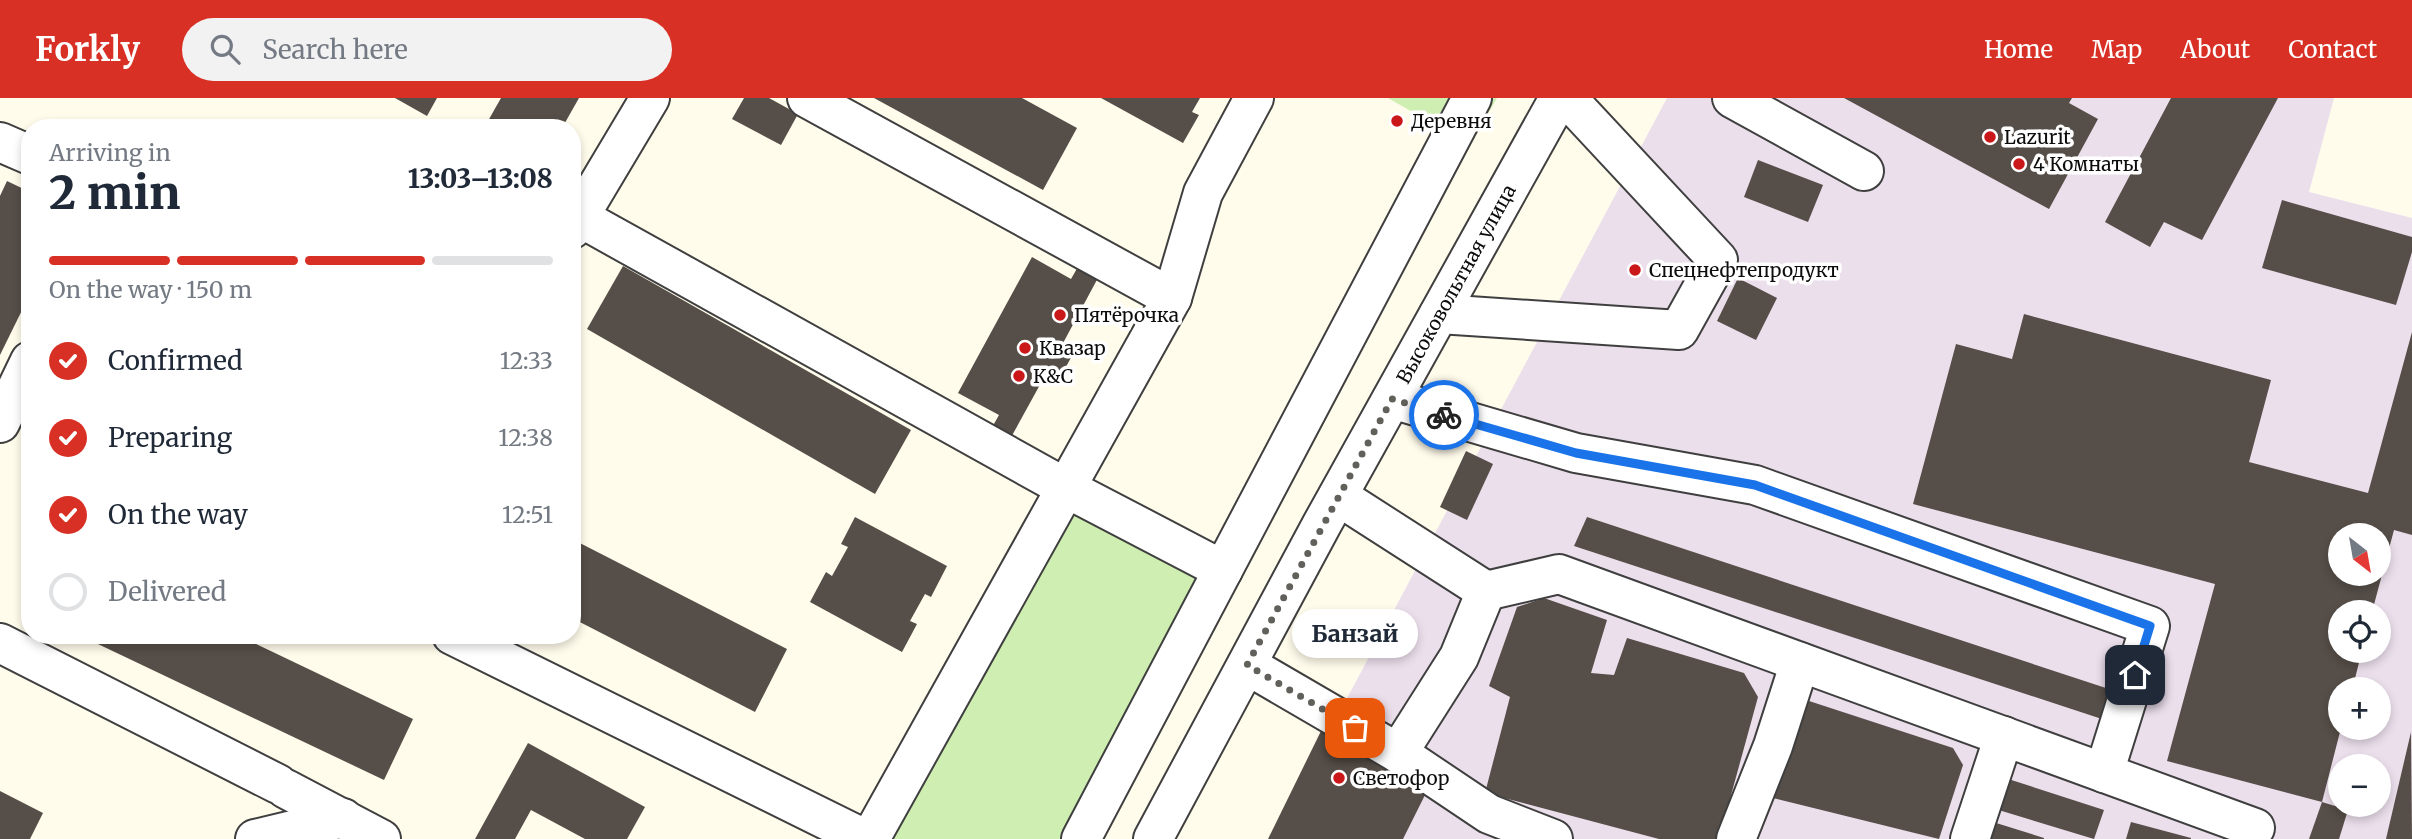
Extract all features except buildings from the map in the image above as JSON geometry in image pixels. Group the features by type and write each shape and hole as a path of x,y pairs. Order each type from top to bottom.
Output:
{"street":[{"path":"581,209 650,98"},
{"path":"807,98 1172,298"},
{"path":"470,644 867,839 1172,298 1203,193 1254,98"},
{"path":"1081,839 1472,98"},
{"name":"Высоковольтная улица","path":"1153,839 1330,510 1559,98"},
{"path":"1439,313 1679,331 1718,260 1567,98"},
{"path":"1732,98 1864,171"},
{"path":"0,142 21,152"},
{"path":"581,224 1066,488 1223,570"},
{"path":"11,422 21,390"},
{"path":"1392,399 1576,453 1755,485 2150,626 2104,773"},
{"path":"1330,510 1486,591 1559,574 2255,828"},
{"path":"1398,753 1459,657 1486,591"},
{"path":"0,643 381,839"},
{"path":"1736,839 1773,746 1800,662"},
{"path":"1247,665 1398,753 1489,814 1553,839"},
{"path":"1970,839 2004,736"},
{"path":"255,839 343,818"}],"shaded area":[{"path":"1667,98 2334,98 2309,192 2412,218 2412,839 1272,839"}],"green space":[{"path":"1388,98 1497,98 1470,145"},
{"path":"1072,501 1200,568 1066,839 882,839"}],"way so far":[{"path":"1355,728 1247,665 1392,399 1444,415"}],"place":[{"name":"Деревня","path":"1397,121"},
{"name":"Lazurit","path":"1990,137"},
{"name":"4 Комнаты","path":"2019,164"},
{"name":"Спецнефтепродукт","path":"1635,270"},
{"name":"Пятёрочка","path":"1060,315"},
{"name":"Квазар","path":"1025,348"},
{"name":"К&С","path":"1019,376"},
{"name":"Банзай","path":"1355,728"},
{"name":"Светофор","path":"1339,778"}],"route":[{"path":"1444,415 1576,453 1755,485 2150,626 2135,675"}]}
